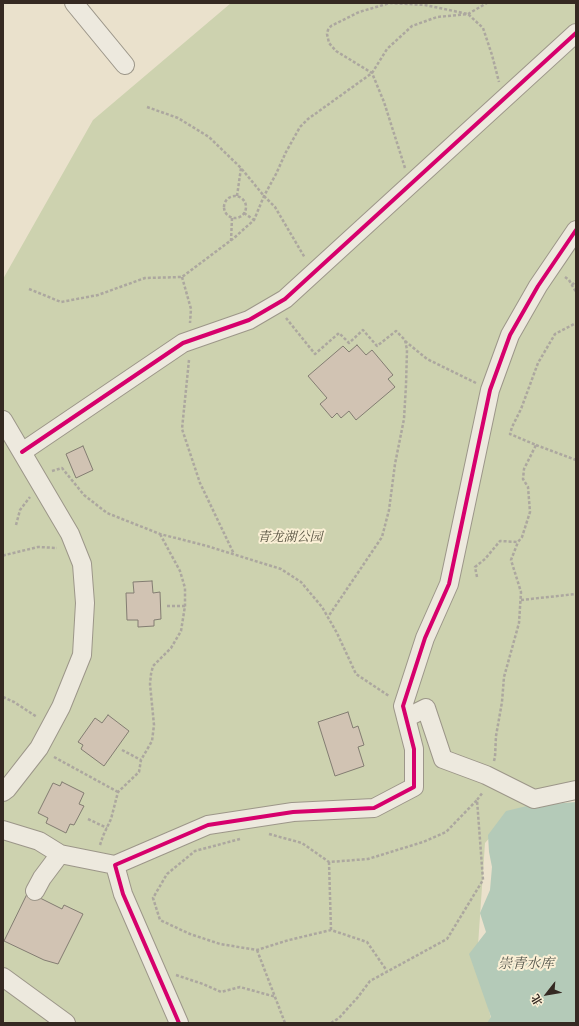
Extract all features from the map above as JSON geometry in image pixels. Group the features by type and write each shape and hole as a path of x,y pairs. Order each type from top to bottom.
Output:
{"street":[{"path":"74,3 125,65"},
{"path":"22,452 177,347 184,343 249,320 285,299 576,33"},
{"path":"3,830 39,841 60,854 115,865 208,826 293,812 374,808 414,786 414,749 404,712 425,638 449,584 490,390 510,335 538,286 576,230"},
{"path":"3,420 70,534 82,564 84,603 82,655 61,707 39,748 3,792"},
{"path":"404,712 426,708 443,759 490,777 534,800 576,790"},
{"path":"35,891 42,878 60,854"},
{"path":"115,865 123,894 179,1023"},
{"path":"3,978 66,1023"}],"path":[{"path":"410,184 384,102 372,73 336,51 329,43 328,30 331,26 342,19 359,12 390,3 425,5 468,14 483,28 492,55 503,100"},
{"path":"28,289 61,302 98,295 145,278 182,277 231,241 254,220 286,152 300,127 308,119 372,73 387,49 412,26 437,16 468,14 487,3"},
{"path":"147,107 178,118 209,137 241,168 275,207 313,272"},
{"path":"237,196 241,168"},
{"path":"237,196 241,197 246,206 244,213 239,217 232,218 226,213 224,206 227,199 237,196"},
{"path":"244,213 254,220"},
{"path":"231,241 232,218"},
{"path":"182,277 191,309 190,341 182,429 200,482 234,555"},
{"path":"572,285 576,281"},
{"path":"276,304 316,354 339,333 349,343 363,330 378,346 396,331 427,359 490,390"},
{"path":"576,323 555,334 538,363 510,434 576,460"},
{"path":"328,617 382,537 389,510 395,464 404,419 407,364 405,340"},
{"path":"262,835 269,834 302,843 329,862 368,859 423,842 446,832 477,800 490,777 496,757 496,736 502,702 504,677 519,623 521,592 511,560 518,542 522,537 530,512 528,487 523,480 524,469 536,444"},
{"path":"16,525 20,510 38,479 62,468 84,495 107,513 160,534 208,546 281,569 301,582 322,607 337,633 356,674 404,712"},
{"path":"95,861 103,836 111,820 118,792 139,772 141,760 152,741 154,725 150,684 153,666 171,648 182,631 185,606 185,588 180,571 160,534"},
{"path":"477,578 475,567 485,559 500,541 518,542"},
{"path":"3,556 5,554 38,547 76,549"},
{"path":"521,600 576,594"},
{"path":"167,606 185,606"},
{"path":"3,697 14,702 51,726"},
{"path":"39,748 118,792"},
{"path":"122,750 141,760"},
{"path":"330,1023 339,1018 370,981 447,939 484,880 477,800"},
{"path":"88,819 107,828"},
{"path":"246,838 195,851 167,874 153,898 160,920 190,934 220,944 257,950 289,940 331,930 367,942 388,970"},
{"path":"329,862 331,930"},
{"path":"257,950 285,1023"},
{"path":"155,967 221,992 240,987 276,997"}],"green space":[{"name":"青龙湖公园","path":"231,3 576,3 576,798 510,815 485,843 477,960 492,1023 3,1023 3,279 93,120"}],"water":[{"name":"崇青水库","path":"576,802 576,1023 487,1023 491,1017 469,954 486,932 480,913 490,890 492,867 488,835 506,811 527,806"}],"building":[{"path":"357,345 366,355 372,350 393,375 388,379 395,387 356,420 349,411 341,418 337,413 332,418 320,404 327,398 308,376 343,346 349,352"},
{"path":"83,446 93,470 76,478 66,454"},
{"path":"152,581 153,593 160,592 161,619 154,620 154,626 138,627 138,620 127,620 126,593 134,593 133,582"},
{"path":"348,712 353,728 358,726 364,745 358,747 364,766 335,776 318,722"},
{"path":"108,715 129,731 104,766 81,749 83,745 78,742 95,718 102,723"},
{"path":"62,782 84,793 79,804 84,806 74,825 70,824 66,833 46,823 48,818 38,813 53,783 60,786"},
{"path":"28,892 62,909 64,905 83,914 58,964 44,960 4,941"}],"cycle path":[{"path":"22,452 183,343 249,320 285,299 576,33"},
{"path":"179,1023 123,894 115,865 208,825 293,812 374,808 414,787 414,749 403,706 425,638 449,584 490,390 510,335 538,286 576,230"}]}
